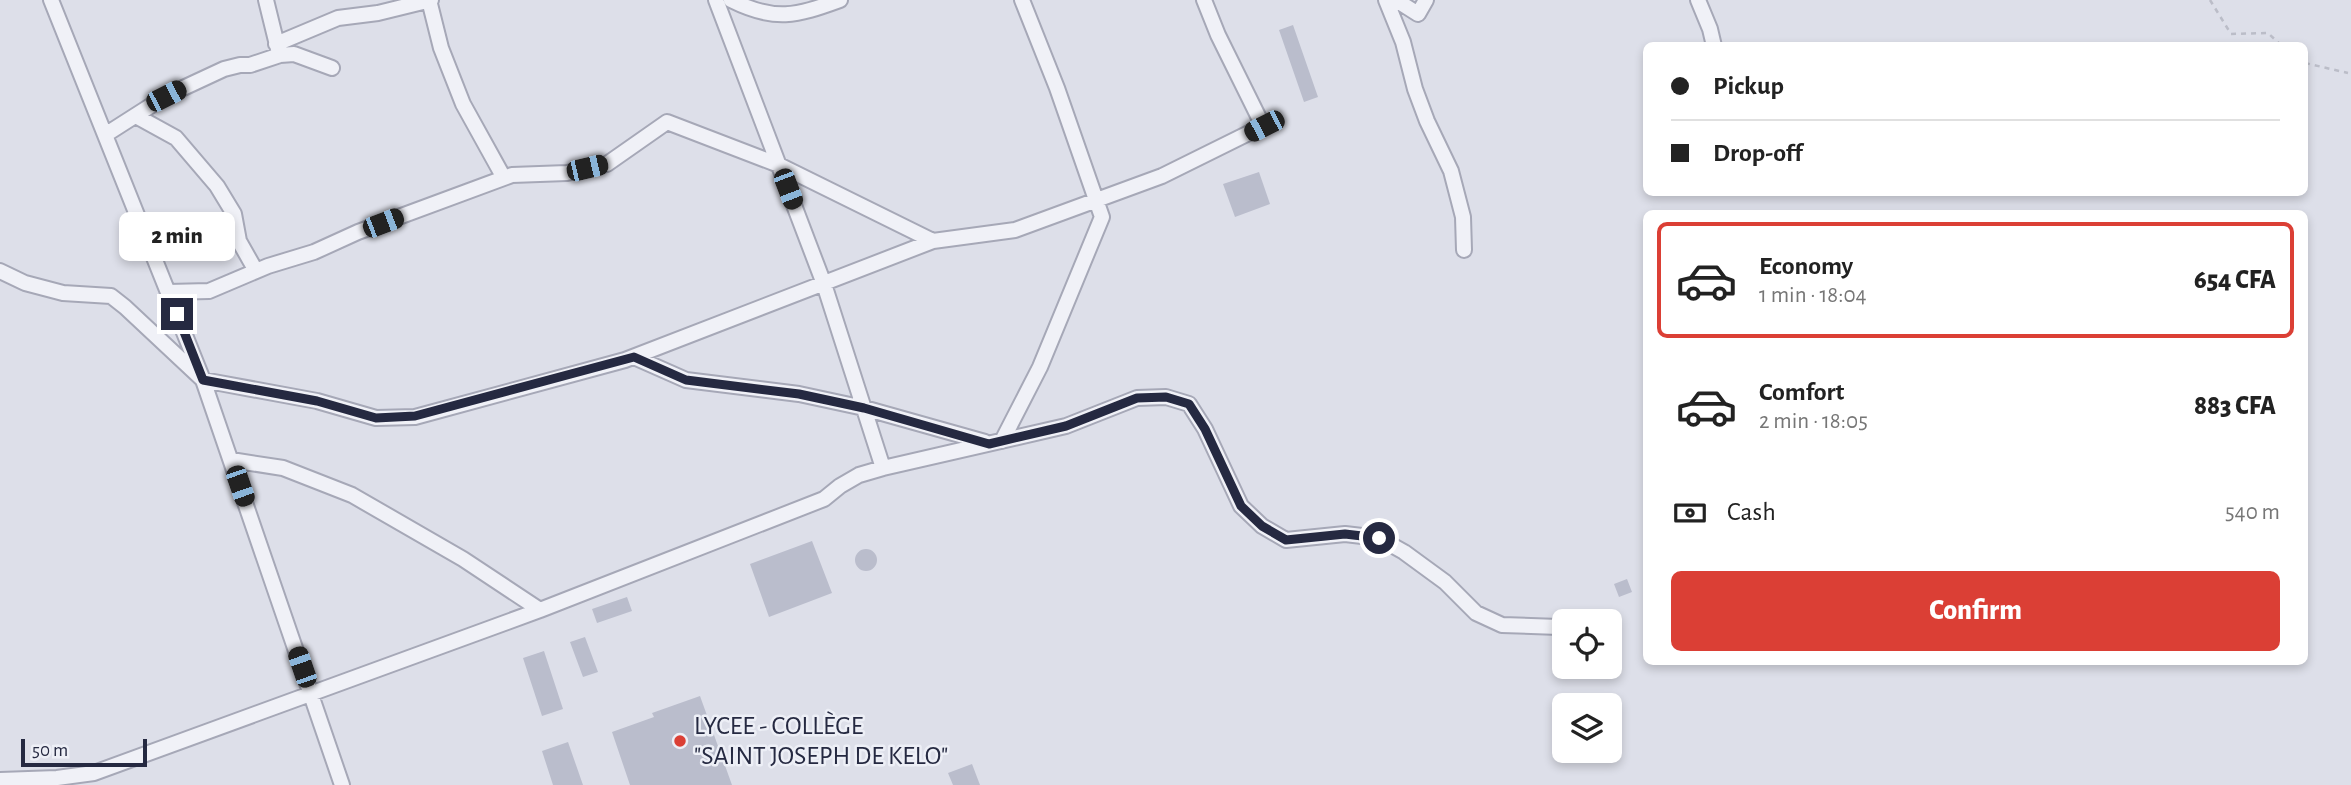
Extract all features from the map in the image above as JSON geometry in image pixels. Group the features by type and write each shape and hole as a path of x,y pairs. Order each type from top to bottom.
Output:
{"street":[{"path":"51,0 203,380 342,785"},
{"path":"266,0 278,50"},
{"path":"105,135 166,96 224,69 260,63 278,50 338,19 430,0 441,48 463,104 504,178"},
{"path":"716,0 824,284 883,467"},
{"path":"731,0 772,15 800,14 839,0"},
{"path":"996,442 1040,367 1102,217 1058,88 1022,0"},
{"path":"0,271 25,283 64,293 111,296 203,380 317,401 376,418 415,416 634,357 933,241 1015,230 1162,176 1264,126 1204,0"},
{"path":"1386,0 1403,42 1415,89 1427,121 1451,172 1463,217 1464,250"},
{"path":"1396,0 1418,14 1426,0"},
{"path":"1698,0 1713,42"},
{"path":"278,50 332,68"},
{"path":"136,116 176,138 207,174 234,214 239,241 256,271"},
{"path":"168,292 209,291 512,175 566,173 607,164 667,122 779,165 933,241"},
{"path":"634,357 686,380 799,394 996,442"},
{"path":"0,780 57,778 94,773 540,610 824,499 840,485 859,475 883,467 1066,426 1137,398 1166,397 1189,404 1205,429 1241,506 1262,526 1286,540 1345,534 1379,538 1404,552 1445,582 1476,613 1502,625 1552,627"},
{"path":"231,460 283,468 352,495 463,559 540,610"}],"path":[{"path":"2210,0 2231,34 2268,33 2278,42"},
{"path":"2308,64 2348,73"}],"building":[{"path":"1293,25 1318,97 1304,102 1279,30"},
{"path":"1259,172 1270,204 1235,217 1223,184"},
{"path":"812,541 832,593 769,617 750,564"},
{"path":"866,549 874,552 877,560 874,568 866,571 858,568 855,560 858,552"},
{"path":"1627,579 1632,592 1619,597 1614,584"},
{"path":"627,597 632,611 597,623 592,609"},
{"path":"585,637 598,672 583,677 570,642"},
{"path":"544,651 563,709 542,716 523,658"},
{"path":"700,696 732,785 630,785 612,732 654,717 652,713"},
{"path":"568,742 583,785 553,785 542,751"},
{"path":"972,764 980,785 953,785 948,773"}],"place":[{"name":"LYCEE - COLLÈGE \"SAINT JOSEPH DE KELO\"","path":"680,741"}],"route":[{"path":"177,314 203,380 317,401 376,418 415,416 634,357 686,380 799,394 864,408 989,444 1066,426 1137,398 1166,397 1189,404 1205,429 1241,506 1262,526 1286,540 1345,534 1379,538"}]}
